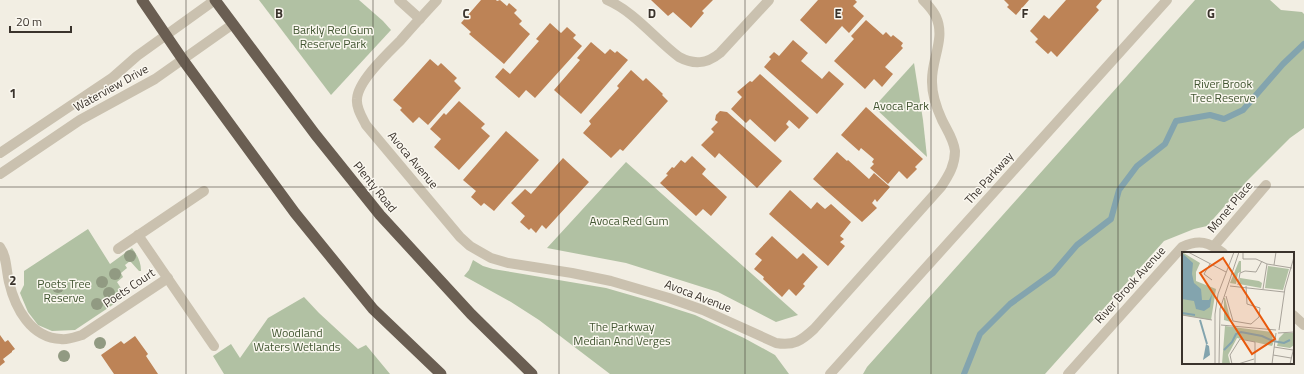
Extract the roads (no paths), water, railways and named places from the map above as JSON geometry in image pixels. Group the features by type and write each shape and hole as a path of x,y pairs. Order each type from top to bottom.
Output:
{"highway":[{"path":"142,0 183,60 295,213 373,309 441,374"},
{"name":"Plenty Road","path":"215,0 315,134 380,215 471,314 532,374"}],"street":[{"name":"Waterview Drive","path":"0,153 112,78 137,56 215,0"},
{"path":"399,0 420,18 437,0"},
{"path":"607,0 616,4 630,14 679,57 696,63 705,62 714,58 720,53 769,0"},
{"name":"Avoca Avenue","path":"420,18 370,72 358,92 356,100 357,107 366,125 460,237 470,246 491,258 508,263 611,281 669,298 703,310 776,343 786,345 804,338 814,329 941,187 950,173 954,161 955,149 952,138 935,102 932,82 933,66 940,38 940,27 936,16 923,0"},
{"name":"The Parkway","path":"830,374 1167,0"},
{"name":"Waterview Drive","path":"0,174 80,120 155,79 233,24"},
{"name":"Monet Place","path":"1214,246 1266,184"},
{"path":"118,249 204,191"},
{"name":"Poets Court","path":"138,235 214,346"},
{"name":"River Brook Avenue","path":"1068,374 1182,247 1195,242 1206,243 1223,252"},
{"name":"Poets Court","path":"0,247 4,253 9,282 14,299 22,315 32,327 40,333 61,340 82,335 168,278"},
{"path":"1294,316 1304,325"}],"waterway":[{"path":"964,374 980,334 1010,304 1053,273 1077,245 1111,219 1119,190 1137,166 1165,144 1176,121 1210,115 1224,119 1243,110 1283,64 1304,44"}],"park label":[{"name":"Barkly Red Gum Reserve Park","path":"333,37"},
{"name":"River Brook Tree Reserve","path":"1223,91"},
{"name":"Avoca Park","path":"901,106"},
{"name":"Avoca Red Gum","path":"629,221"},
{"name":"Poets Tree Reserve","path":"64,291"},
{"name":"The Parkway Median And Verges","path":"622,334"},
{"name":"Woodland Waters Wetlands","path":"297,340"}]}
